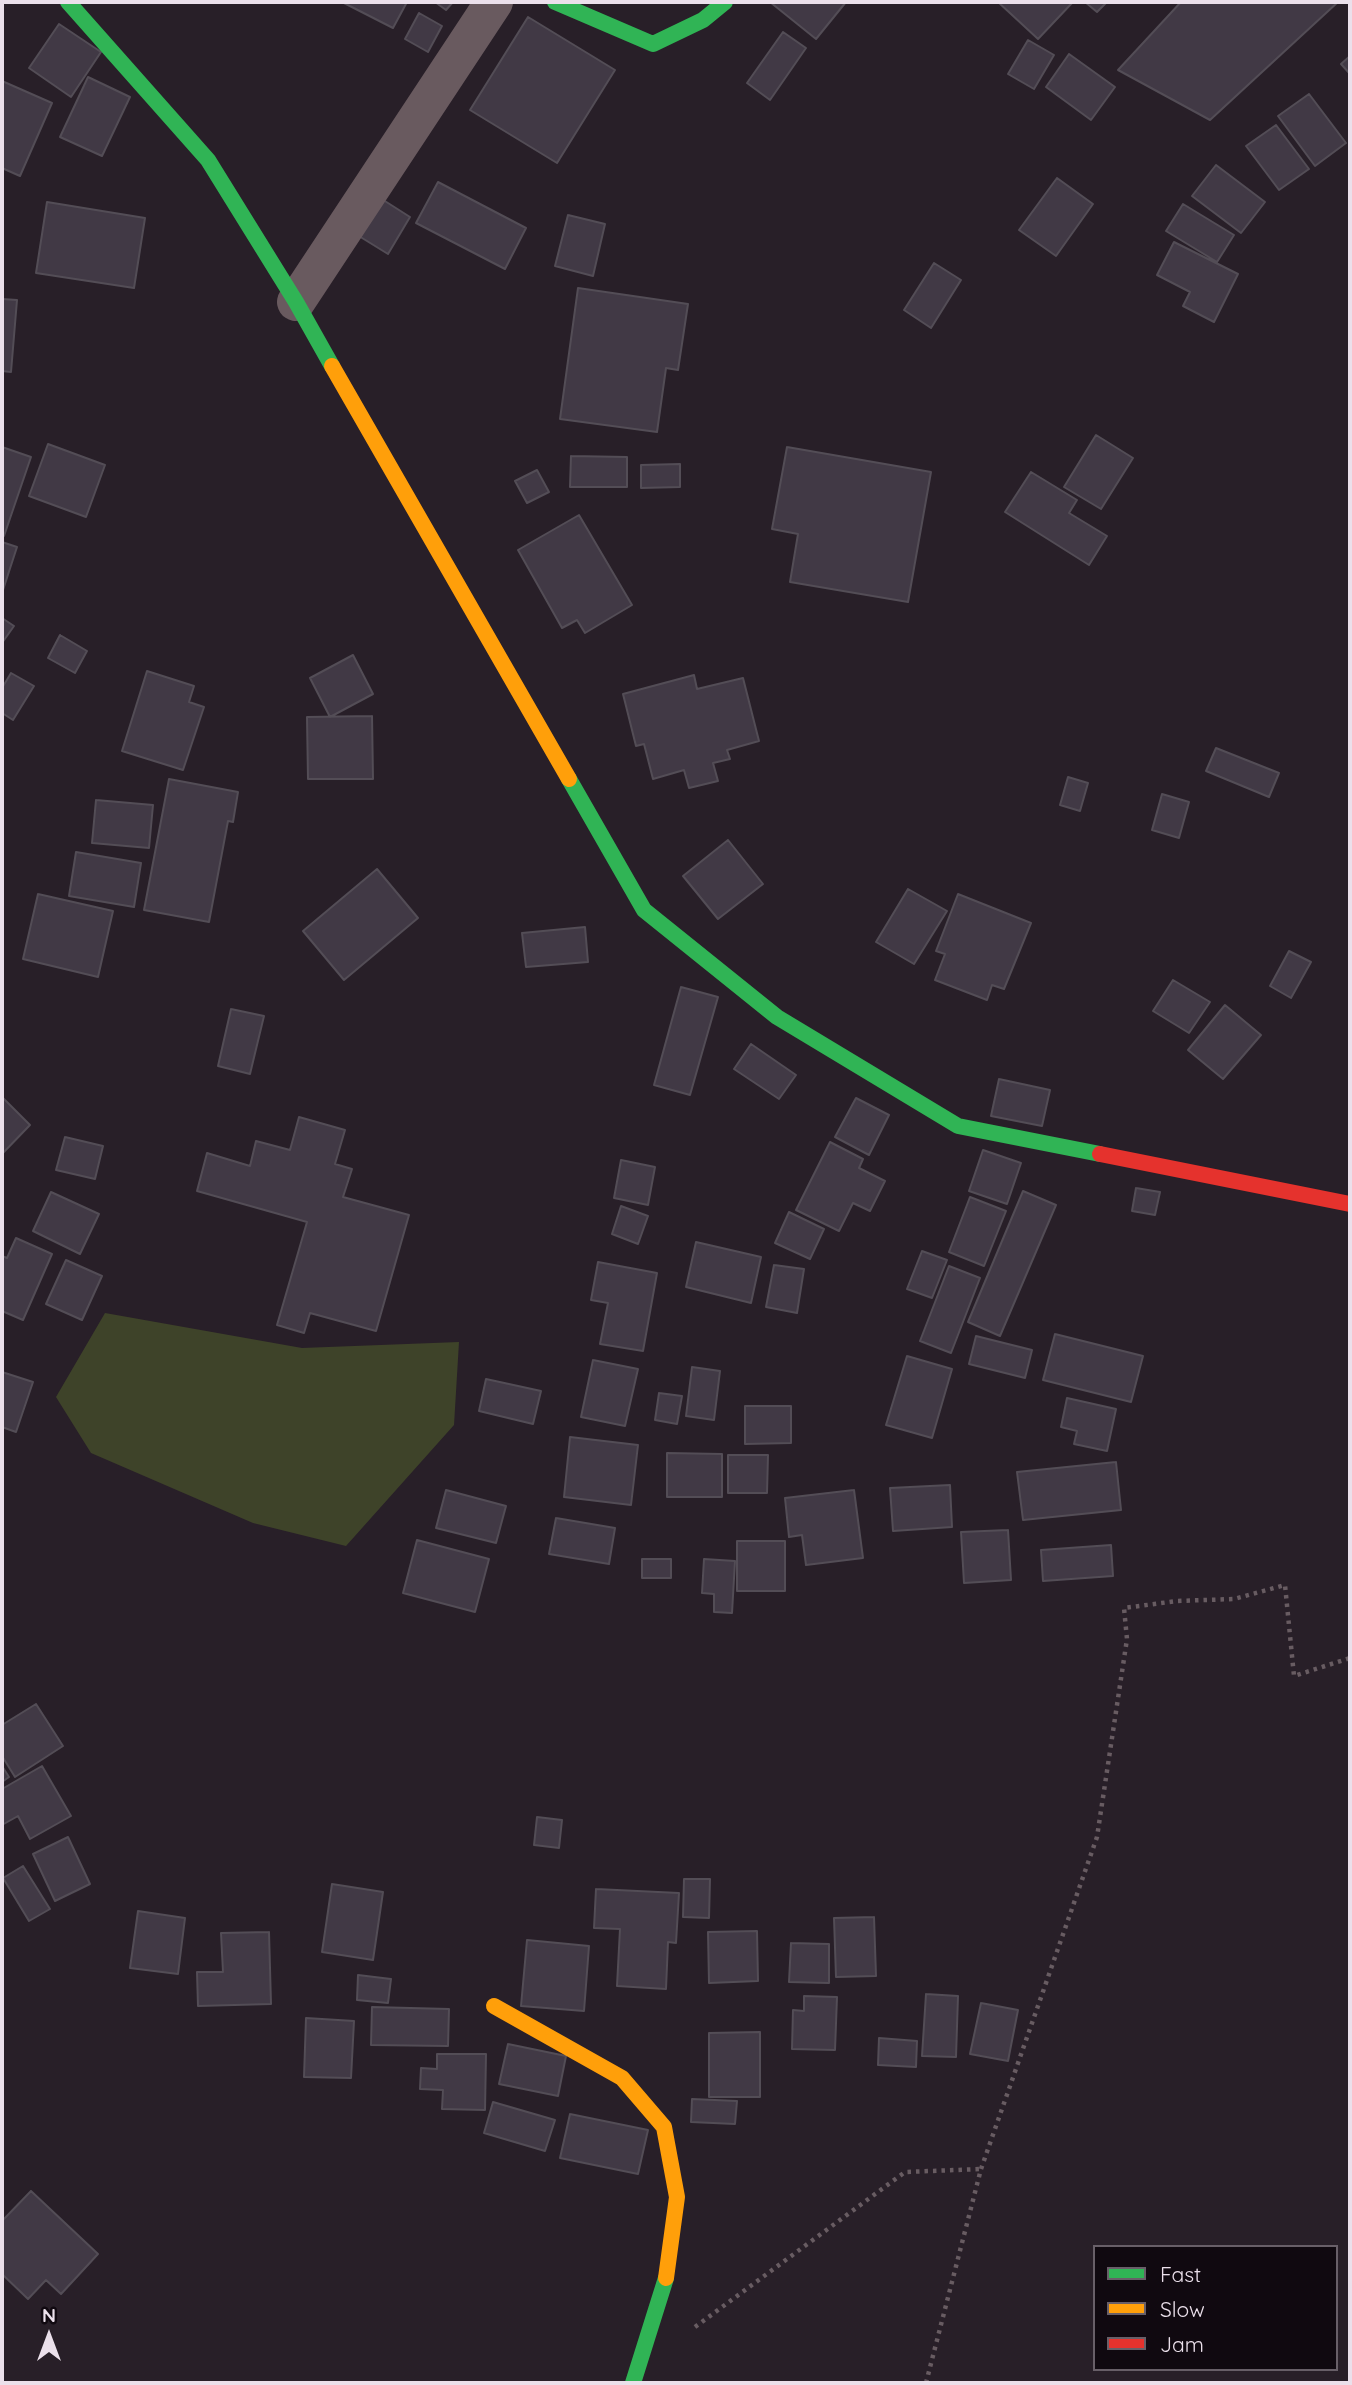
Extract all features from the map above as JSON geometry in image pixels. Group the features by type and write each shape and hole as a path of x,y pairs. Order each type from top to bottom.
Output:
{"street":[{"path":"68,2 208,160 296,302 644,910 777,1017 958,1126 1350,1204"},
{"path":"296,302 494,2"},
{"path":"555,2 653,44 703,20 725,2"},
{"path":"494,2006 622,2078 664,2127 677,2197 666,2280 633,2383"}],"path":[{"path":"926,2383 981,2169 1097,1838 1127,1639 1124,1608 1177,1601 1234,1599 1285,1586 1294,1676 1350,1658"},
{"path":"694,2328 905,2172 981,2169"}],"green space":[{"path":"105,1313 302,1348 459,1342 454,1425 346,1546 253,1523 91,1453 56,1397"}],"building":[{"path":"342,2 407,2 393,28"},
{"path":"435,2 453,2 446,10"},
{"path":"770,2 846,2 816,39"},
{"path":"998,2 1073,2 1038,39"},
{"path":"1085,2 1107,2 1097,12"},
{"path":"1181,2 1338,2 1210,120 1118,70"},
{"path":"419,13 442,26 428,52 405,39"},
{"path":"528,17 615,70 557,163 470,110"},
{"path":"59,24 101,52 71,97 29,68"},
{"path":"783,32 806,48 770,100 747,83"},
{"path":"1028,40 1054,55 1034,89 1008,74"},
{"path":"1069,54 1115,87 1091,120 1046,87"},
{"path":"1350,56 1350,74 1341,64"},
{"path":"88,77 130,97 102,156 60,137"},
{"path":"2,81 52,103 20,176 2,168"},
{"path":"1309,94 1346,143 1315,166 1278,116"},
{"path":"1276,125 1309,169 1279,190 1246,146"},
{"path":"1216,165 1265,202 1241,233 1192,196"},
{"path":"1057,178 1093,204 1056,256 1019,230"},
{"path":"438,182 526,228 505,269 416,223"},
{"path":"377,196 410,217 388,254 354,233"},
{"path":"47,202 145,218 134,288 36,273"},
{"path":"1183,204 1234,235 1217,262 1166,231"},
{"path":"568,215 605,224 593,276 555,266"},
{"path":"1174,242 1238,274 1214,322 1183,306 1190,292 1157,275"},
{"path":"934,263 961,280 931,328 904,310"},
{"path":"578,288 688,304 678,370 666,368 657,432 560,419"},
{"path":"2,299 17,300 11,372 2,371"},
{"path":"1096,435 1133,458 1101,509 1064,487"},
{"path":"48,444 105,465 86,517 29,496"},
{"path":"2,447 31,457 4,536 2,536"},
{"path":"787,447 931,472 908,602 790,582 798,534 772,529"},
{"path":"571,456 627,457 627,487 570,487"},
{"path":"680,464 680,487 641,488 641,465"},
{"path":"537,470 549,492 527,503 515,481"},
{"path":"1031,472 1077,500 1069,513 1107,536 1089,565 1005,512"},
{"path":"579,515 632,605 585,633 577,620 562,628 518,550"},
{"path":"2,542 17,547 3,590 2,590"},
{"path":"2,618 14,626 2,643"},
{"path":"60,635 87,651 75,673 48,658"},
{"path":"353,655 373,694 330,717 310,678"},
{"path":"147,671 194,686 189,702 204,707 183,770 122,751"},
{"path":"11,673 34,686 13,720 2,713 2,688"},
{"path":"694,675 697,689 743,678 759,741 727,750 730,759 713,763 718,781 689,788 684,770 653,779 644,744 636,746 623,694"},
{"path":"372,716 373,779 308,779 307,717"},
{"path":"1216,748 1279,773 1269,797 1206,771"},
{"path":"1068,777 1088,783 1080,811 1060,805"},
{"path":"169,779 238,792 233,822 228,821 209,922 144,910"},
{"path":"1162,794 1189,802 1179,838 1152,830"},
{"path":"96,800 153,805 149,848 92,843"},
{"path":"728,840 763,884 718,919 683,876"},
{"path":"76,852 141,863 134,907 69,896"},
{"path":"377,869 418,918 344,980 303,931"},
{"path":"908,889 947,911 914,964 876,942"},
{"path":"38,894 113,911 98,977 23,959"},
{"path":"958,894 1031,923 1004,989 992,985 987,1000 935,980 945,954 936,951"},
{"path":"585,927 588,962 526,967 522,933"},
{"path":"1289,951 1311,962 1291,998 1270,986"},
{"path":"1173,980 1210,1002 1189,1033 1153,1011"},
{"path":"681,987 718,997 690,1095 654,1085"},
{"path":"1225,1005 1261,1035 1223,1079 1188,1050"},
{"path":"231,1009 264,1016 250,1074 218,1066"},
{"path":"751,1044 796,1075 779,1099 734,1069"},
{"path":"999,1079 1050,1090 1042,1126 991,1116"},
{"path":"2,1097 30,1125 2,1154"},
{"path":"856,1098 889,1115 869,1155 835,1137"},
{"path":"299,1117 345,1130 335,1164 352,1169 343,1197 409,1215 376,1331 310,1313 304,1333 277,1325 307,1222 197,1191 207,1153 250,1166 256,1141 290,1150"},
{"path":"65,1137 103,1146 95,1179 56,1170"},
{"path":"830,1142 863,1159 859,1168 885,1181 870,1211 853,1203 839,1231 796,1210"},
{"path":"983,1150 1021,1163 1007,1204 969,1191"},
{"path":"621,1160 655,1167 648,1205 614,1198"},
{"path":"1136,1188 1160,1192 1155,1215 1132,1211"},
{"path":"1023,1191 1056,1205 1000,1336 968,1322"},
{"path":"51,1192 99,1214 80,1254 33,1231"},
{"path":"970,1197 1006,1211 984,1266 949,1252"},
{"path":"621,1206 648,1216 638,1244 612,1234"},
{"path":"789,1212 824,1229 810,1259 775,1243"},
{"path":"16,1238 52,1254 23,1320 2,1311 2,1256 7,1258"},
{"path":"696,1242 761,1257 751,1303 686,1287"},
{"path":"922,1251 947,1260 932,1298 907,1289"},
{"path":"66,1260 102,1276 82,1320 46,1304"},
{"path":"598,1262 657,1273 643,1351 600,1344 608,1303 591,1300"},
{"path":"774,1265 804,1269 797,1313 766,1307"},
{"path":"949,1266 980,1278 951,1353 920,1341"},
{"path":"1055,1334 1143,1356 1131,1402 1043,1380"},
{"path":"976,1336 1032,1350 1025,1378 969,1364"},
{"path":"907,1356 952,1369 932,1438 886,1425"},
{"path":"593,1360 638,1369 625,1426 581,1417"},
{"path":"692,1367 720,1371 714,1420 686,1416"},
{"path":"2,1372 33,1382 16,1432 2,1427"},
{"path":"486,1379 541,1391 533,1424 479,1411"},
{"path":"659,1393 682,1396 677,1424 655,1420"},
{"path":"1067,1398 1116,1409 1107,1451 1074,1444 1077,1431 1061,1427"},
{"path":"745,1406 791,1406 791,1443 745,1444"},
{"path":"570,1437 638,1445 631,1505 564,1497"},
{"path":"667,1453 722,1454 722,1497 667,1497"},
{"path":"728,1455 768,1455 767,1493 728,1493"},
{"path":"1116,1462 1121,1510 1023,1520 1017,1472"},
{"path":"950,1485 952,1527 893,1531 890,1488"},
{"path":"446,1490 506,1506 496,1543 436,1528"},
{"path":"854,1490 863,1558 806,1565 802,1535 789,1537 785,1498"},
{"path":"556,1518 615,1528 609,1564 549,1554"},
{"path":"1008,1530 1011,1580 964,1583 961,1532"},
{"path":"417,1540 489,1559 475,1612 403,1593"},
{"path":"737,1541 785,1541 785,1591 737,1591"},
{"path":"1111,1545 1113,1576 1043,1581 1041,1550"},
{"path":"642,1559 671,1559 671,1578 642,1578"},
{"path":"704,1559 735,1561 732,1613 714,1612 714,1594 702,1593"},
{"path":"36,1704 63,1746 15,1777 2,1756 2,1725"},
{"path":"2,1766 9,1777 2,1782"},
{"path":"42,1766 71,1816 30,1839 18,1816 2,1825 2,1789"},
{"path":"537,1817 562,1820 559,1848 534,1845"},
{"path":"68,1837 90,1884 55,1901 33,1854"},
{"path":"23,1866 50,1909 29,1921 3,1878"},
{"path":"684,1879 710,1879 709,1918 683,1917"},
{"path":"332,1884 383,1892 373,1960 322,1952"},
{"path":"596,1889 679,1893 676,1943 668,1942 666,1989 617,1986 620,1929 594,1928"},
{"path":"138,1911 185,1918 178,1974 130,1968"},
{"path":"874,1917 876,1976 836,1977 834,1918"},
{"path":"757,1931 758,1981 709,1983 708,1932"},
{"path":"269,1932 271,2004 198,2006 197,1972 223,1972 221,1933"},
{"path":"527,1940 589,1946 584,2011 521,2006"},
{"path":"791,1943 829,1944 829,1983 789,1982"},
{"path":"358,1975 391,1979 388,2003 357,2000"},
{"path":"926,1994 958,1996 956,2057 922,2056"},
{"path":"804,1996 837,1997 835,2050 792,2049 793,2010 804,2011"},
{"path":"981,2003 1018,2010 1008,2061 970,2054"},
{"path":"372,2007 449,2009 448,2046 371,2045"},
{"path":"306,2018 354,2021 351,2078 304,2077"},
{"path":"760,2032 760,2097 709,2097 709,2033"},
{"path":"879,2038 917,2041 916,2067 878,2065"},
{"path":"508,2044 566,2056 558,2096 499,2084"},
{"path":"437,2054 486,2054 485,2110 442,2109 443,2090 420,2089 421,2068 437,2069"},
{"path":"692,2099 737,2101 735,2124 691,2122"},
{"path":"493,2102 555,2120 545,2151 484,2133"},
{"path":"570,2114 648,2130 638,2174 560,2158"},
{"path":"31,2191 98,2254 61,2294 46,2280 28,2299 2,2274 2,2221"}],"traffic: fast":[{"path":"68,2 208,160 296,302 332,366"},
{"path":"555,2 653,44 703,20 725,2"},
{"path":"569,779 644,910 777,1017 958,1126 1100,1154"},
{"path":"633,2383 666,2278"}],"traffic: slow":[{"path":"332,366 569,779"},
{"path":"494,2006 622,2078 664,2127 677,2197 666,2278"}],"traffic: jam":[{"path":"1100,1154 1350,1204"}]}
